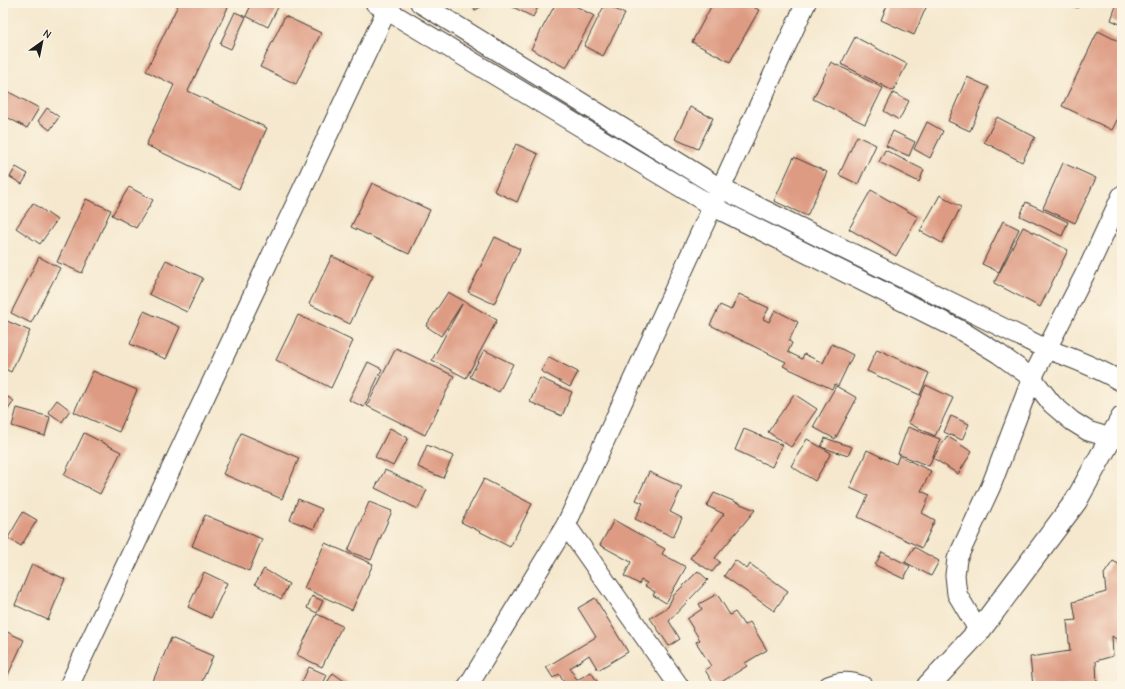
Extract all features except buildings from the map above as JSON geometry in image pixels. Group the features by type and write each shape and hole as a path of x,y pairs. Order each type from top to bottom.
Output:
{"highway":[{"path":"928,686 979,631 1076,501 1122,418"}],"street":[{"path":"420,3 720,188 1046,349 1073,358 1106,372 1122,382"},
{"path":"468,686 566,525 806,3"},
{"path":"69,686 383,5 712,206 960,330 999,354 1032,378 1052,404 1072,421 1088,430 1111,438"},
{"path":"979,631 957,594 955,575 958,559 991,486 1032,378 1091,262 1122,195"},
{"path":"566,525 679,686"},
{"path":"828,686 837,682 852,682 863,686"}]}
